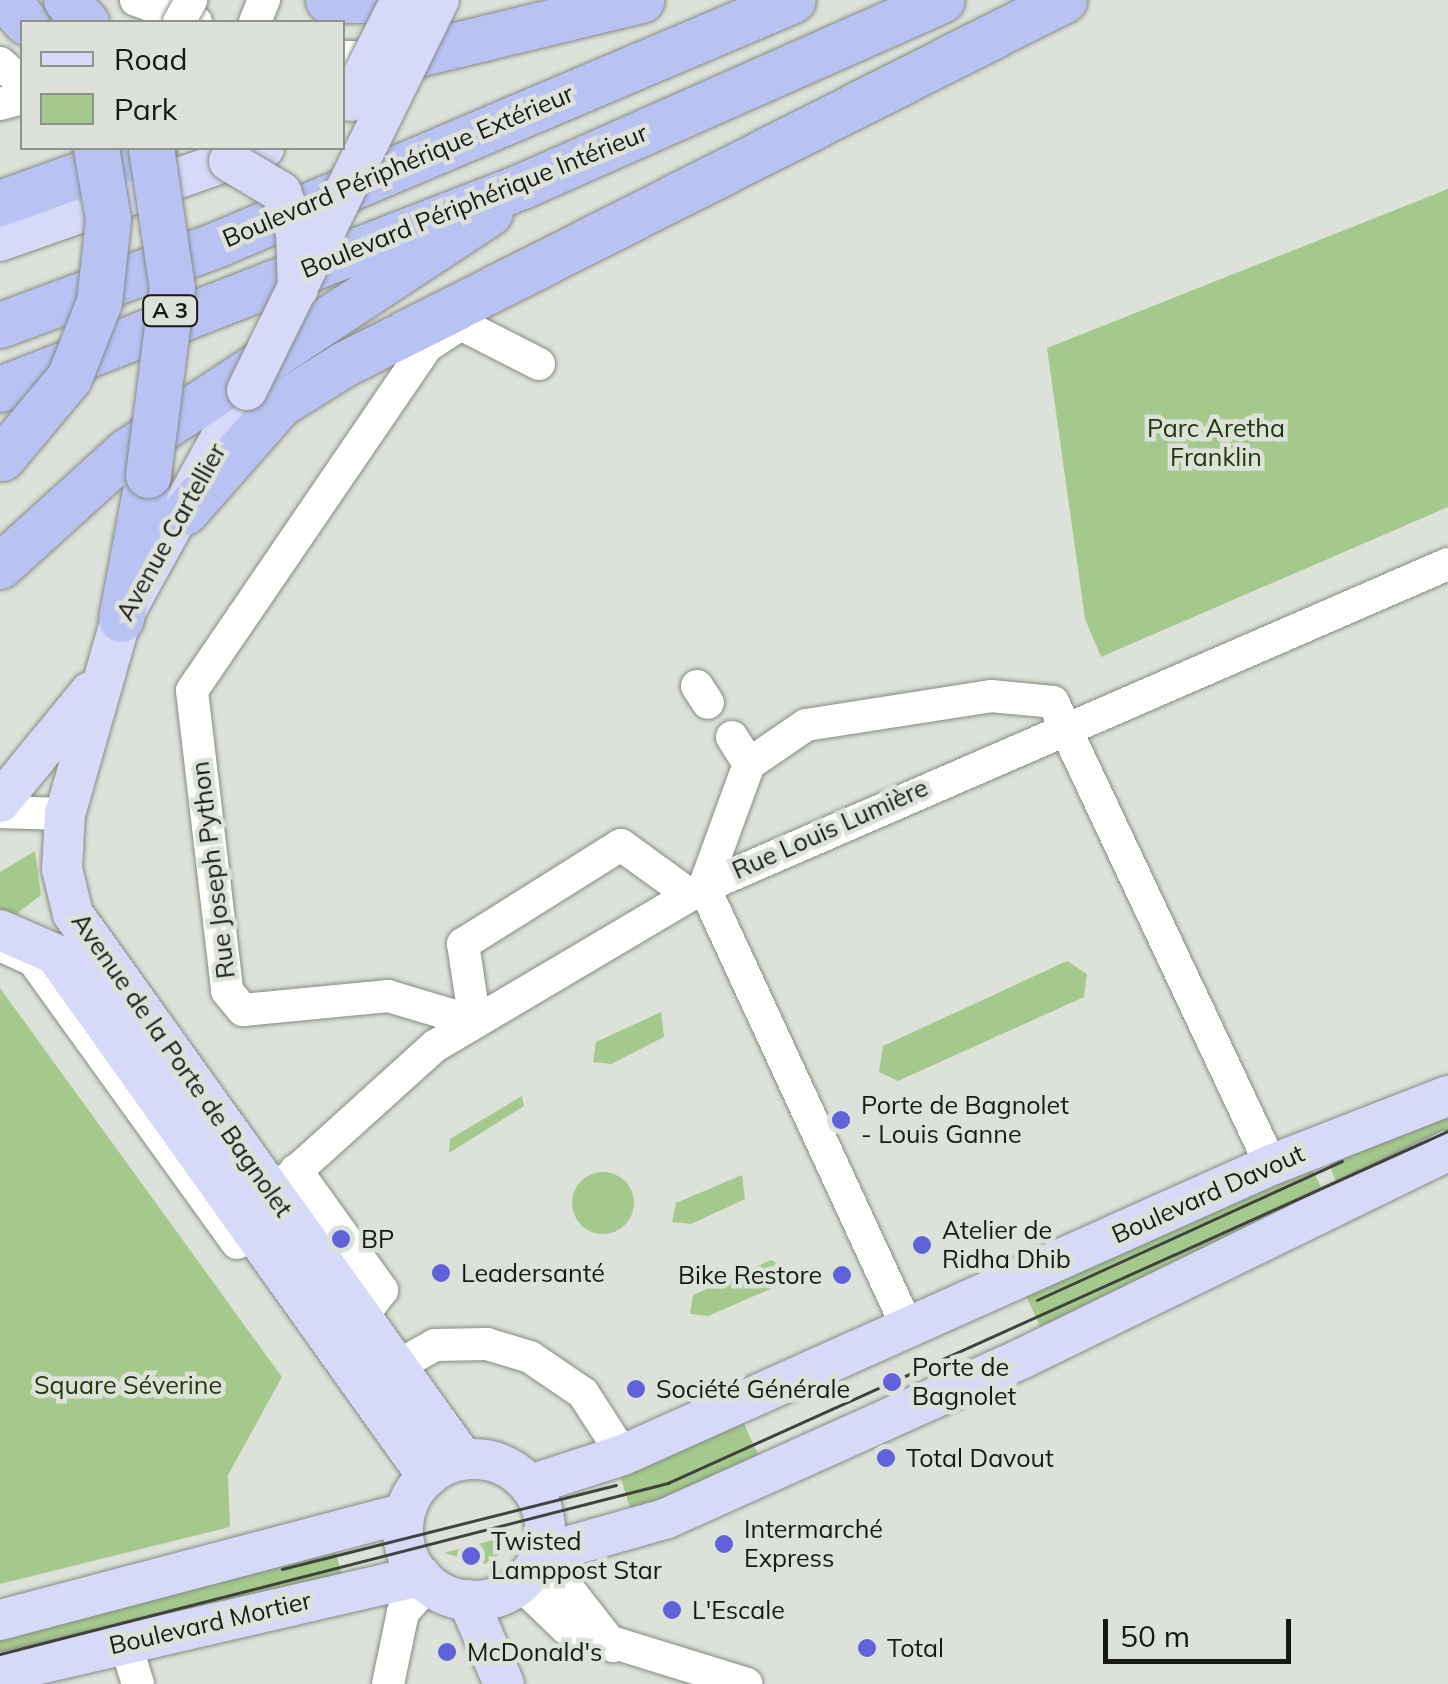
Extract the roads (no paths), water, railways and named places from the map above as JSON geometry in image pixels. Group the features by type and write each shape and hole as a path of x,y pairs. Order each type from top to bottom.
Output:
{"highway":[{"path":"6,0 24,20"},
{"path":"66,0 84,20"},
{"path":"328,0 413,0"},
{"path":"345,77 398,57 642,0"},
{"name":"Boulevard Périphérique Extérieur","path":"0,325 220,243 793,0"},
{"name":"Boulevard Périphérique Intérieur","path":"0,389 522,186 942,0"},
{"path":"185,512 280,404 344,364 1064,0"},
{"path":"1,458 68,378 99,302 108,219 96,150"},
{"path":"0,203 146,150"},
{"name":"A 3","path":"121,619 148,474 172,288 152,150"},
{"path":"0,566 127,452 456,243 522,186"}],"main road":[{"path":"345,103 401,0"},
{"name":"Avenue Cartellier","path":"102,677 121,619 185,512 248,390 440,0"},
{"path":"0,241 246,154 282,192 296,232 298,292"},
{"path":"0,802 102,677"},
{"name":"Avenue de la Porte de Bagnolet","path":"102,677 58,848 73,914 284,1182 361,1318 396,1366 428,1485"},
{"name":"Avenue de la Porte de Bagnolet","path":"0,930 55,954 118,1038 428,1485"},
{"path":"118,1038 143,1052 249,1199 284,1182"},
{"name":"Boulevard Davout","path":"530,1486 624,1456 1270,1165 1448,1096"},
{"path":"468,1600 530,1568 682,1511 1448,1151"},
{"path":"0,1620 502,1464 530,1486 544,1520 530,1568"},
{"path":"428,1485 425,1580 468,1600 504,1684"},
{"name":"Boulevard Mortier","path":"0,1672 425,1580"}],"street":[{"path":"67,20 104,0"},
{"path":"136,0 191,20"},
{"path":"345,57 398,57"},
{"path":"0,63 20,81"},
{"name":"Rue Joseph Python","path":"475,1022 388,996 243,1010 227,991 192,691 427,346 460,324 539,364"},
{"name":"Rue Louis Lumière","path":"284,1182 435,1046 696,891 1065,724 1448,564"},
{"path":"696,891 740,750 806,724 991,696 1053,702 1270,1165"},
{"path":"0,812 65,814"},
{"path":"475,1022 463,944 621,844 696,891 906,1326"},
{"path":"0,946 34,960 428,1485"},
{"path":"55,954 64,1000"},
{"path":"396,1366 445,1344 530,1357 583,1393 624,1456"},
{"path":"530,1568 613,1646 747,1684"},
{"path":"388,1684 402,1612 425,1580"},
{"path":"126,1642 138,1684"}],"tram line":[{"path":"0,1654 668,1483 1448,1131"},
{"path":"1037,1300 1342,1161"},
{"path":"282,1569 616,1485"}],"place":[{"name":"Porte de Bagnolet - Louis Ganne","path":"841,1120"},
{"name":"BP","path":"341,1239"},
{"name":"Atelier de Ridha Dhib","path":"922,1245"},
{"name":"Leadersanté","path":"441,1273"},
{"name":"Bike Restore","path":"842,1275"},
{"name":"Porte de Bagnolet","path":"892,1382"},
{"name":"Société Générale","path":"636,1389"},
{"name":"Total Davout","path":"886,1458"},
{"name":"Intermarché Express","path":"724,1544"},
{"name":"Twisted Lamppost Star","path":"471,1556"},
{"name":"L'Escale","path":"672,1610"},
{"name":"Total","path":"867,1648"},
{"name":"McDonald's","path":"447,1652"}],"park label":[{"name":"Parc Aretha Franklin","path":"1216,444"},
{"name":"Square Séverine","path":"128,1385"}]}
